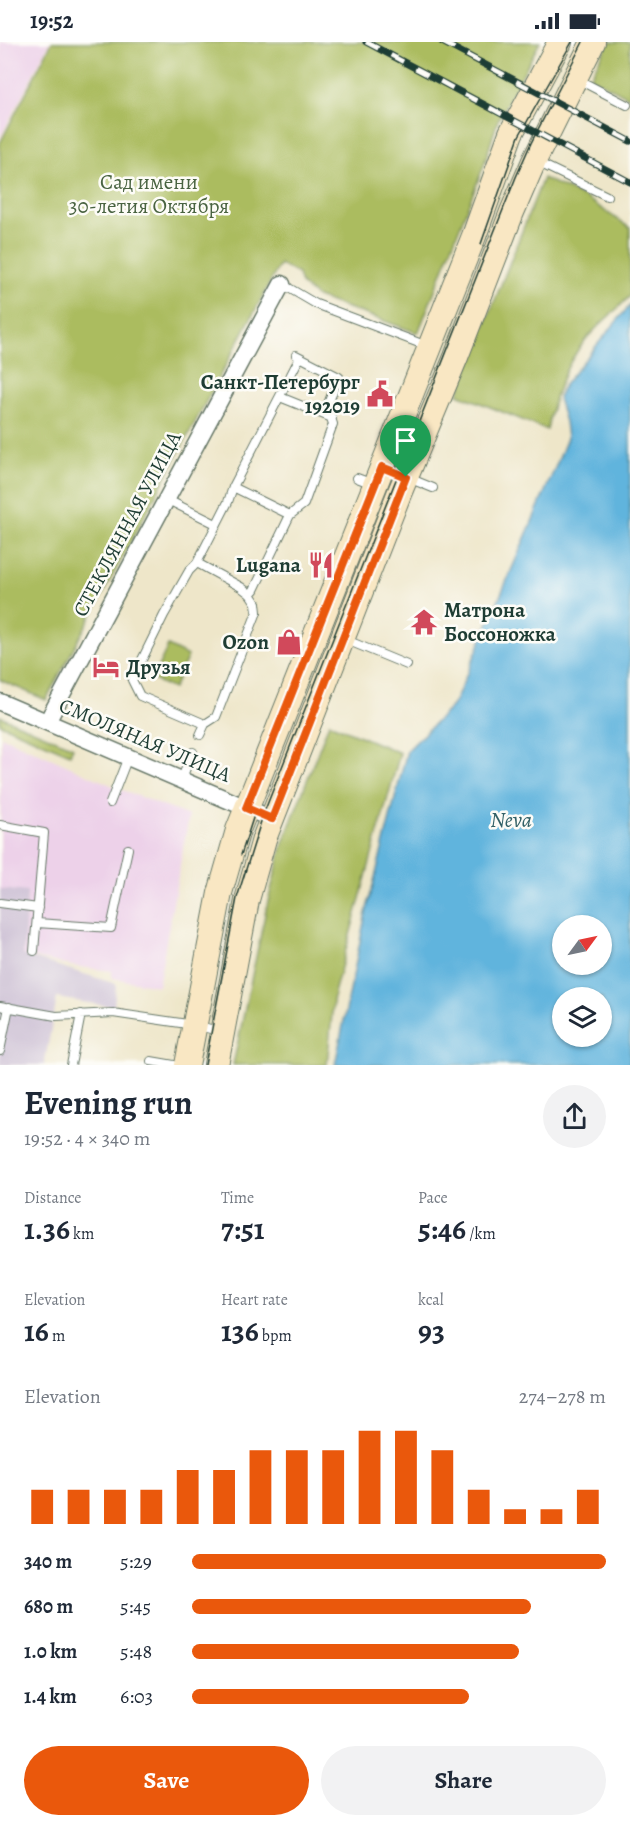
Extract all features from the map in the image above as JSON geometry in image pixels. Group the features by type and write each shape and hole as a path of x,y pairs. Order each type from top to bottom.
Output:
{"main road":[{"path":"187,1065 220,893 246,808 371,476 430,347 474,236 511,133 560,42"},
{"path":"216,1065 247,900 272,819 406,477 534,161 593,42"}],"street":[{"name":"СТЕКЛЯННАЯ УЛИЦА","path":"47,722 166,499 259,336 282,284"},
{"name":"СМОЛЯНАЯ УЛИЦА","path":"0,702 272,819"}],"lane":[{"path":"574,78 627,105"},
{"path":"534,161 607,196"},
{"path":"282,284 316,304 430,347"},
{"path":"205,724 141,696 132,680 164,615 189,571 197,563 280,397 298,356 339,376 327,406 333,424 322,463 304,504 290,515 250,594"},
{"path":"280,397 332,418"},
{"path":"371,476 406,477 434,488"},
{"path":"233,488 290,515"},
{"path":"166,499 216,524"},
{"path":"197,563 241,586 256,603 257,612 216,717 205,724 200,735"},
{"path":"343,638 407,664"},
{"path":"181,780 193,752"},
{"path":"110,802 128,757"},
{"path":"0,825 44,833 33,951"},
{"path":"37,923 111,928 128,849"},
{"path":"0,903 38,908"},
{"path":"0,1051 4,1006 56,1016 113,1013 194,1025 222,1032"},
{"path":"71,1065 81,1014"},
{"path":"151,1061 174,1065"}],"shaded area":[{"path":"0,42 50,42 0,138"},
{"path":"1,736 122,790 189,816 158,986 112,978 112,971 71,966 23,955 27,893 0,889"},
{"path":"0,889 27,892 23,955 116,984 114,1007 57,998 44,1065 0,1065"}],"green space":[{"name":"Сад имени 30-летия Октября","path":"52,42 540,42 498,120 483,168 418,333 317,297 301,284 298,274 280,264 46,700 0,680 0,143"},
{"path":"609,42 630,42 630,98 590,77"},
{"path":"543,178 586,198 630,228 630,296 594,331 576,353 560,384 547,430 458,394"},
{"path":"168,646 188,656 173,689 152,679"},
{"path":"0,716 73,747 70,754 0,724"},
{"path":"329,723 400,753 334,993 327,1065 233,1065 267,905 283,843"}],"water":[{"name":"Neva","path":"630,305 630,1065 335,1065 365,917 407,751 452,706 457,697 558,461 567,438 558,398 564,385"}],"tram line":[{"path":"481,244 519,136 572,42"},
{"path":"205,1065 237,898 263,815 516,177 583,42"},
{"path":"241,855 254,815"}],"railway":[{"path":"366,42 630,182"},
{"path":"442,42 630,141"}],"place":[{"name":"Санкт-Петербург 192019","path":"380,394"},
{"name":"Lugana","path":"321,565"},
{"name":"Матрона Боссоножка","path":"424,622"},
{"name":"Ozon","path":"289,642"},
{"name":"Друзья","path":"106,667"}],"route":[{"path":"382,467 406,477 272,819 246,808 382,467"}]}
